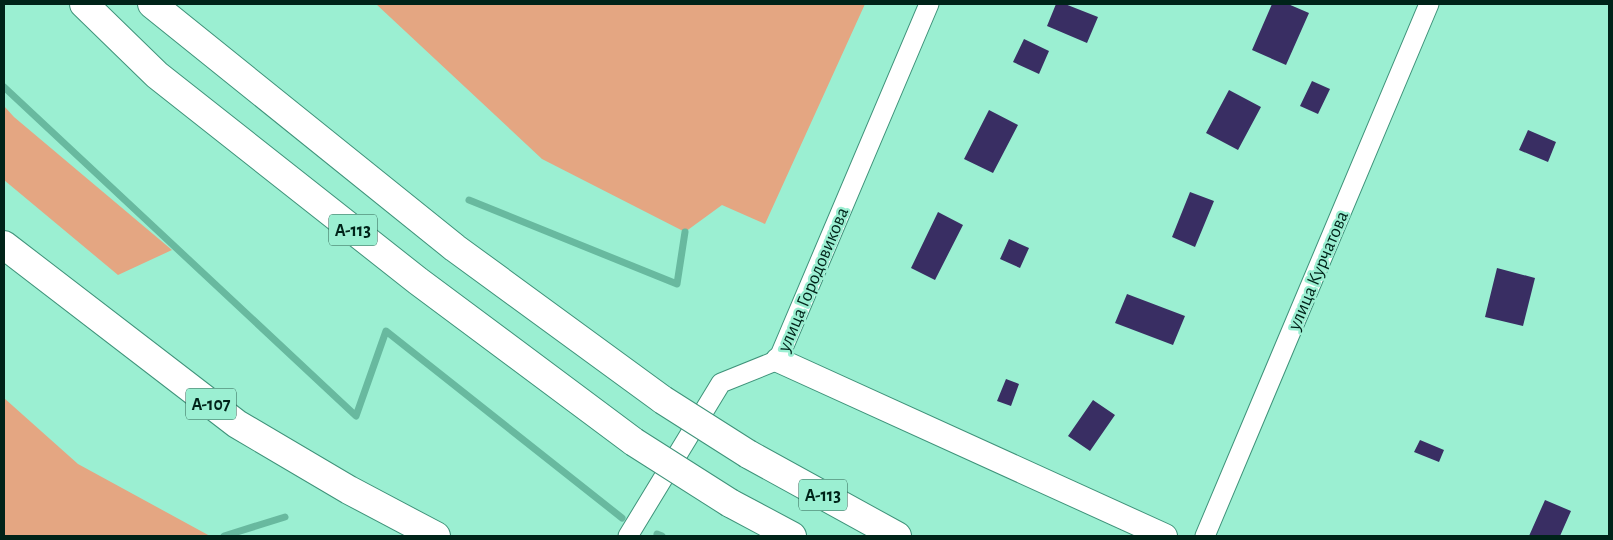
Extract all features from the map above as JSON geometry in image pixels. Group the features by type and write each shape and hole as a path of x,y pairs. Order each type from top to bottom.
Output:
{"highway":[{"name":"А-113","path":"84,4 157,75 418,281 634,442 730,503 792,536"},
{"name":"А-113","path":"152,4 455,248 663,400 748,454 897,536"},
{"name":"А-107","path":"4,245 237,424 349,490 436,536"}],"street":[{"name":"улица Городовикова","path":"628,536 721,383 778,360 929,4"},
{"name":"улица Курчатова","path":"1205,536 1429,4"},
{"path":"778,360 1165,536"}],"shaded area":[{"path":"376,4 865,4 765,224 722,205 685,232 542,159"},
{"path":"4,106 14,117 172,250 118,275 4,180"},
{"path":"4,398 78,464 210,536 4,536"}],"building":[{"path":"1056,4 1065,4 1098,17 1087,43 1047,26"},
{"path":"1272,4 1288,4 1309,13 1286,65 1252,50"},
{"path":"1024,39 1049,51 1039,74 1013,62"},
{"path":"1312,81 1330,89 1318,114 1300,106"},
{"path":"1229,90 1261,107 1238,150 1206,133"},
{"path":"989,110 1018,125 993,173 964,159"},
{"path":"1528,130 1556,142 1548,162 1519,150"},
{"path":"1190,192 1214,201 1195,247 1172,237"},
{"path":"938,212 963,225 935,280 911,268"},
{"path":"1009,239 1029,248 1020,268 1000,259"},
{"path":"1497,268 1535,278 1523,326 1485,317"},
{"path":"1127,294 1185,316 1173,345 1115,323"},
{"path":"1006,379 1019,384 1011,406 997,401"},
{"path":"1093,400 1115,415 1090,451 1068,436"},
{"path":"1420,440 1444,450 1439,462 1414,452"},
{"path":"1545,500 1571,511 1560,536 1529,536"}],"waterway":[{"path":"4,87 356,416 386,331 622,518"},
{"path":"469,200 677,284 685,232"},
{"path":"224,536 285,517"},
{"path":"657,534 662,536"}]}
